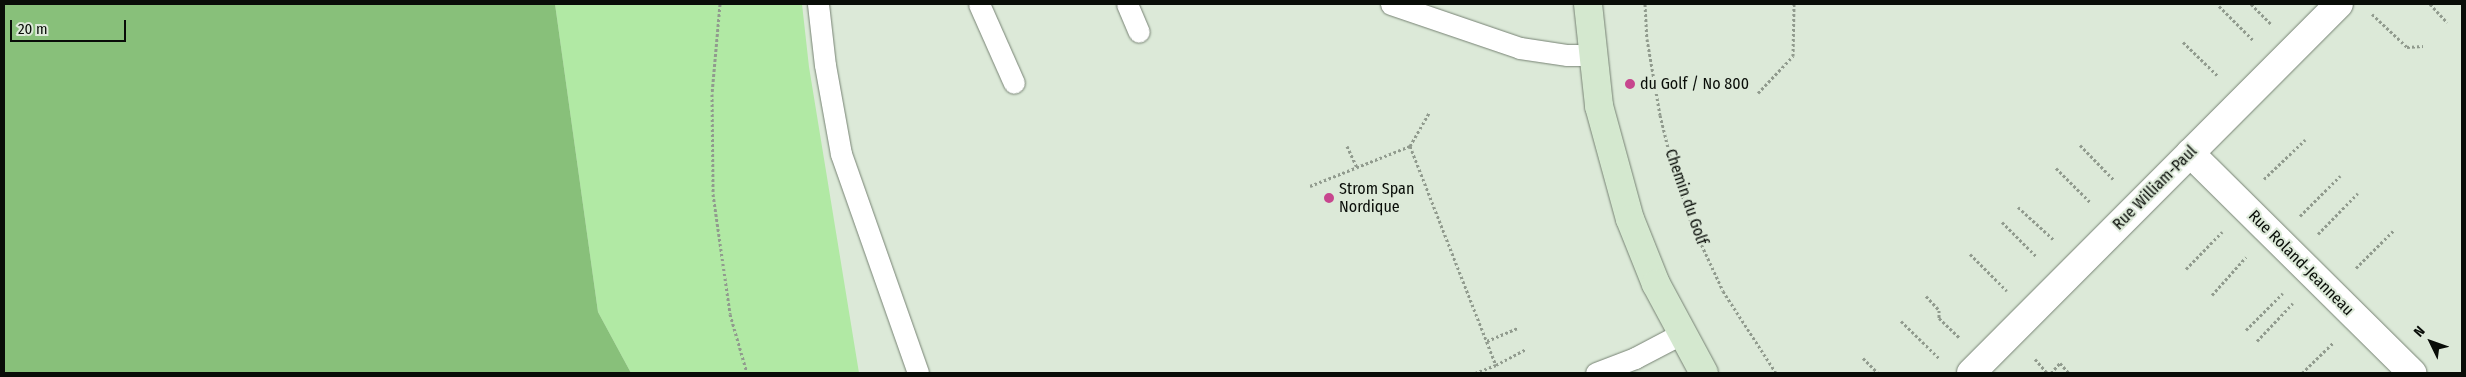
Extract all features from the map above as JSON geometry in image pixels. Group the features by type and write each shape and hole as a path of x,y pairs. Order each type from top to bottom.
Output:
{"street":[{"path":"1588,4 1591,55 1606,139 1630,219 1680,334 1704,373"},
{"name":"Rue William-Paul","path":"1971,373 2339,4"},
{"name":"Rue Roland-Jeanneau","path":"2190,153 2412,373"}],"lane":[{"path":"818,4 825,65 842,154 918,373"},
{"path":"979,4 1014,83"},
{"path":"1127,4 1139,32"},
{"path":"1391,4 1520,48 1567,56 1591,55"},
{"path":"1596,373 1635,358 1680,334"}],"path":[{"path":"720,4 712,94 713,194 730,314 747,373"},
{"name":"Chemin du Golf","path":"1645,4 1647,39 1662,121 1691,222 1723,291 1776,373"},
{"path":"1758,93 1793,56 1794,4"},
{"path":"2251,4 2274,27"},
{"path":"2430,4 2447,22"},
{"path":"2219,6 2257,44"},
{"path":"2372,14 2407,47 2423,46"},
{"path":"2184,42 2222,79"},
{"path":"1310,186 1410,146 1429,113"},
{"path":"2263,180 2305,140"},
{"path":"2080,145 2118,184"},
{"path":"1347,146 1357,167"},
{"path":"1410,146 1496,364"},
{"path":"2056,168 2095,207"},
{"path":"2300,217 2340,176"},
{"path":"2317,235 2358,194"},
{"path":"2018,206 2058,244"},
{"path":"2002,222 2041,261"},
{"path":"2186,269 2224,230"},
{"path":"2353,271 2394,230"},
{"path":"1970,254 2008,293"},
{"path":"2212,295 2249,254"},
{"path":"2246,330 2285,291"},
{"path":"1926,296 1939,310 1939,318 1961,340"},
{"path":"2257,341 2296,301"},
{"path":"1901,321 1941,360"},
{"path":"1487,341 1517,328"},
{"path":"2302,373 2336,340"},
{"path":"1475,373 1526,349"},
{"path":"2032,355 2049,373 2060,363 2069,373"},
{"path":"1863,358 1878,373"}],"shaded area":[{"path":"4,4 555,4 598,312 631,373 4,373"},
{"path":"555,4 802,4 809,67 859,373 631,373 598,312"}],"place":[{"name":"du Golf / No 800","path":"1630,84"},
{"name":"Strom Span Nordique","path":"1329,198"}]}
